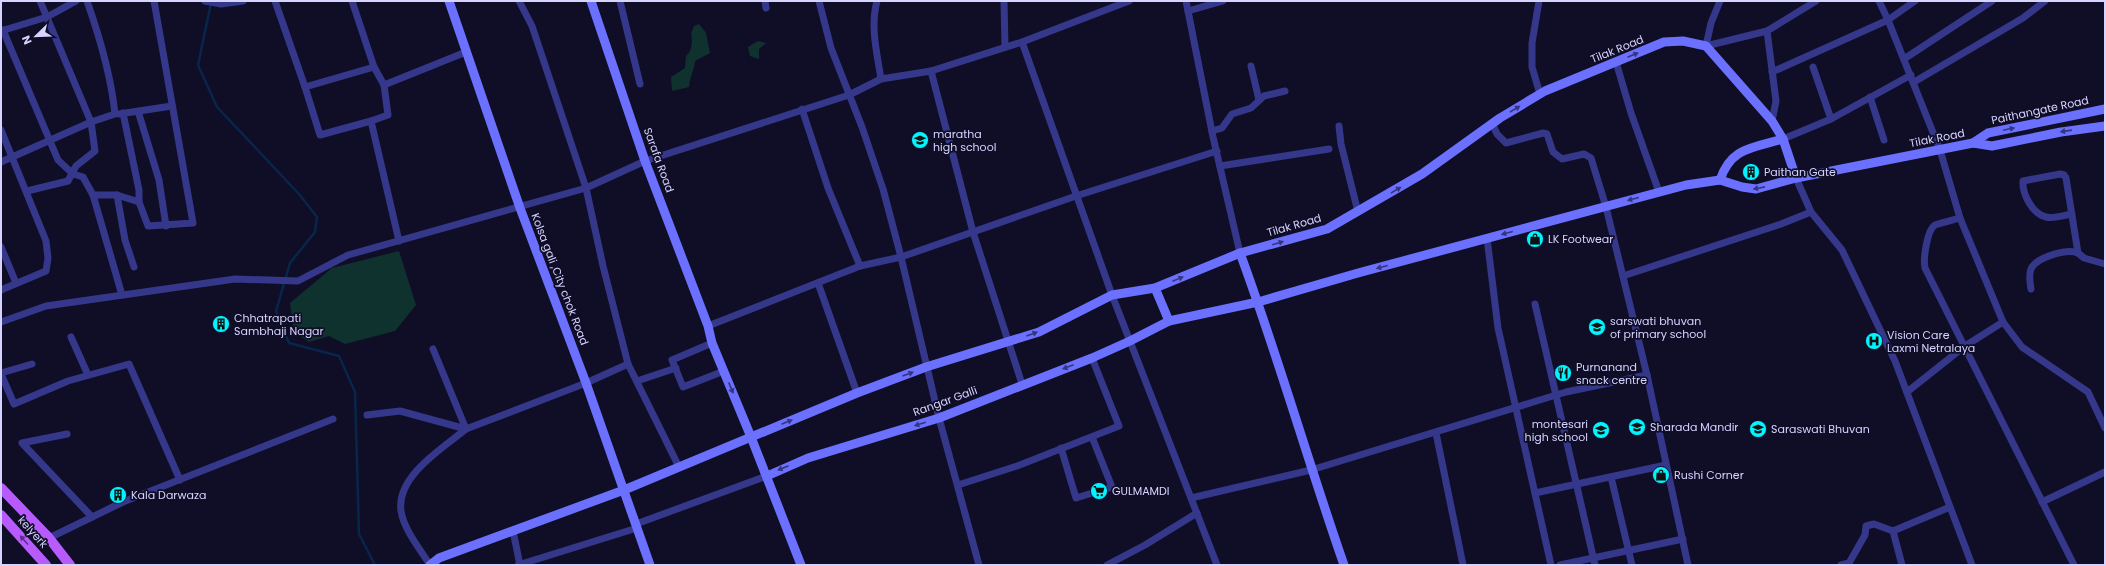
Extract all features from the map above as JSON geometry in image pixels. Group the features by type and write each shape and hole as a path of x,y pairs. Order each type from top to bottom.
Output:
{"main road":[{"path":"1,488 49,538 70,565"},
{"name":"kelyerk","path":"1,515 46,565"}],"street":[{"path":"27,191 68,181 76,166 95,151 91,122 40,1"},
{"path":"76,1 47,16 2,30 58,160 73,174 83,177 93,195 122,295"},
{"path":"87,1 101,40 139,190 138,202 148,226 193,223 154,1"},
{"path":"205,1 221,4 243,1"},
{"path":"275,1 320,135 388,115 384,85 374,67 352,1"},
{"name":"Kolsa gali ,City chok Road","path":"449,1 520,208 586,383 650,565"},
{"path":"519,1 532,26 586,188 614,312 628,364 679,467"},
{"name":"Sarafa Road","path":"591,1 645,161 708,326 712,343 767,476 801,565"},
{"path":"620,1 640,84"},
{"path":"819,1 831,48 862,127 883,189 901,258 938,418 979,565"},
{"path":"877,1 874,14 874,31 881,79"},
{"path":"1004,1 1005,47"},
{"path":"1,322 46,306 235,279 298,281 348,255 520,208 586,188 645,161 849,95 881,79 931,71 1022,42 1129,1"},
{"path":"1186,1 1212,131 1240,253 1258,302 1311,470 1344,565"},
{"path":"1188,11 1223,1"},
{"path":"1539,1 1532,43 1532,67 1540,94"},
{"path":"1706,46 1711,23 1720,1"},
{"path":"1801,1 1804,8"},
{"path":"1706,46 1767,31 1816,1"},
{"path":"1879,1 1914,82 1940,150 1960,218 2003,322 2022,347 2088,392 2103,418 2105,428"},
{"path":"1772,72 1888,20 1915,1"},
{"path":"1904,59 1992,1"},
{"path":"1914,82 2023,18 2045,1"},
{"path":"1767,31 1776,101 1772,122"},
{"name":"Tilak Road","path":"430,565 439,558 624,490 857,393 926,367 1009,343 1039,332 1112,295 1155,288 1240,253 1326,229 1422,174 1492,123 1540,94 1664,42 1674,40 1706,46"},
{"path":"1022,42 1112,295 1217,565"},
{"path":"1706,46 1772,122 1782,140 1796,178 1811,212 1842,250 1895,362 1972,565"},
{"path":"384,85 466,52"},
{"path":"1616,62 1635,126 1659,192"},
{"path":"1251,66 1259,100"},
{"path":"305,87 374,67"},
{"path":"1813,67 1831,119"},
{"path":"931,71 973,232 1022,384"},
{"path":"1720,180 1724,168 1734,156 1782,140 1831,119 1911,75"},
{"path":"1212,131 1222,128 1232,114 1251,108 1264,96 1285,91"},
{"path":"1870,97 1884,140"},
{"path":"1,162 91,122 119,114 172,106"},
{"path":"802,110 828,188 860,266"},
{"name":"Paithangate Road","path":"1973,143 1988,133 2105,110"},
{"path":"138,111 159,180 166,226"},
{"path":"371,121 399,241"},
{"path":"1492,123 1497,134 1506,143 1543,133 1547,134 1553,152 1562,159 1584,154 1590,158 1606,207 1647,375 1688,565"},
{"path":"1339,126 1341,144 1358,212"},
{"path":"1973,143 1992,146 2061,132 2105,126"},
{"path":"1,130 46,241 48,258 46,271 1,290"},
{"name":"Tilak Road","path":"1720,180 1750,189 1796,178 1973,143"},
{"path":"1220,166 1329,149"},
{"path":"708,326 860,266 901,258 1076,196 1217,151"},
{"path":"2072,214 2053,217 2042,215 2028,201 2023,180 2060,174 2064,175 2072,214 2078,253"},
{"name":"Rangar Galli","path":"767,476 808,458 938,418 1092,358 1130,342 1169,321 1258,302 1659,192 1686,185 1720,180"},
{"path":"93,195 116,195 138,202"},
{"path":"116,195 125,240 134,267"},
{"path":"1623,276 1781,224 1811,212"},
{"path":"1960,218 1934,226 1930,230 1923,259 1925,268 2074,565"},
{"path":"1487,238 1498,328 1551,565"},
{"path":"1,247 16,283"},
{"path":"2030,289 2030,272 2036,263 2066,250 2078,253 2084,258 2105,264"},
{"path":"818,283 857,393"},
{"path":"1155,288 1169,321"},
{"path":"1535,304 1594,562"},
{"path":"1907,392 1965,346 2003,322"},
{"path":"71,337 88,375"},
{"path":"712,343 672,360 683,387 724,371"},
{"path":"433,349 466,428"},
{"path":"958,486 1119,426 1092,358"},
{"path":"32,364 1,374 14,404 68,381 129,364 180,480"},
{"path":"430,565 408,530 401,511 402,493 417,469 466,428 586,383 628,364"},
{"path":"637,381 676,368"},
{"path":"1191,498 1311,470 1436,433 1556,395 1647,375"},
{"path":"367,415 400,412 466,428"},
{"path":"49,538 123,502 333,419"},
{"path":"1436,433 1463,565"},
{"path":"67,434 22,443 92,517"},
{"path":"1061,448 1076,498 1112,487 1092,437"},
{"path":"1535,493 1666,465"},
{"path":"2042,502 2105,472"},
{"path":"513,531 519,565 636,526 767,476"},
{"path":"1612,477 1632,565"},
{"path":"1841,565 1849,563 1865,536 1866,526 1874,524 1893,531 1950,507"},
{"path":"1107,565 1145,545 1197,513"},
{"path":"1893,531 1902,565"},
{"path":"1560,565 1594,562 1629,551 1683,539"}],"green space":[{"path":"699,24 706,33 710,53 695,61 689,87 672,91 671,77 685,68 686,56 692,46 691,34 694,26"},
{"path":"758,41 766,43 759,49 759,59 750,56 748,47"},
{"path":"399,251 416,305 395,331 345,344 329,336 309,342 294,332 290,303 332,268"}],"waterway":[{"path":"211,3 198,65 217,107 299,194 317,217 315,232 290,263 276,311 289,343 339,356 355,392 359,534 375,565"}],"place":[{"name":"maratha high school","path":"920,140"},
{"name":"Paithan Gate","path":"1751,172"},
{"name":"LK Footwear","path":"1535,239"},
{"name":"Chhatrapati Sambhaji Nagar","path":"221,324"},
{"name":"sarswati bhuvan of primary school","path":"1597,327"},
{"name":"Vision Care Laxmi Netralaya","path":"1874,341"},
{"name":"Purnanand snack centre","path":"1563,373"},
{"name":"Sharada Mandir","path":"1637,427"},
{"name":"Saraswati Bhuvan","path":"1758,429"},
{"name":"montesari high school","path":"1601,430"},
{"name":"Rushi Corner","path":"1661,475"},
{"name":"GULMAMDI","path":"1099,491"},
{"name":"Kala Darwaza","path":"118,495"}]}
